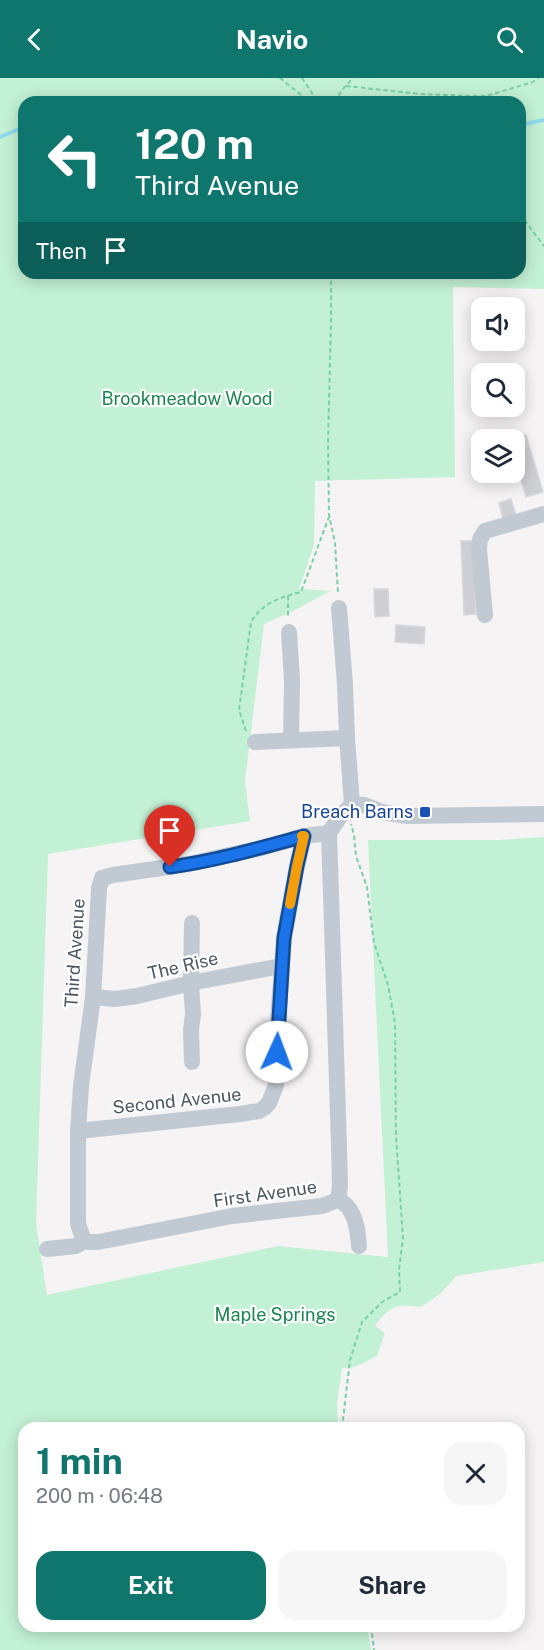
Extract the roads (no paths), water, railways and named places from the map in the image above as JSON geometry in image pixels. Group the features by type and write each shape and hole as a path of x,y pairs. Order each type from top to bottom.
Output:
{"street":[{"path":"485,615 480,539 485,531 544,514"},
{"path":"304,836 329,833 352,804 339,608"},
{"path":"289,624 292,681 291,740"},
{"path":"255,742 347,738"},
{"path":"352,804 408,816 544,814"},
{"name":"First Avenue","path":"47,1249 76,1246 84,1241 98,1242 231,1216 322,1206 338,1200 340,1176 329,833"},
{"name":"Second Avenue","path":"78,1131 240,1114 259,1110 269,1103 276,1085 284,938 304,836"},
{"name":"Third Avenue","path":"78,1131 81,1086 93,997 99,888 102,878 189,864 304,836"},
{"path":"192,923 192,1062"},
{"name":"The Rise","path":"93,997 115,999 137,996 281,966"},
{"path":"78,1131 78,1224 84,1241"},
{"path":"338,1200 344,1202 356,1223 359,1246"}],"waterway":[{"path":"526,124 544,120"},
{"path":"0,137 18,130"}],"place":[{"name":"Breach Barns","path":"425,812"}],"park label":[{"name":"Brookmeadow Wood","path":"187,399"},
{"name":"Maple Springs","path":"275,1315"}]}
